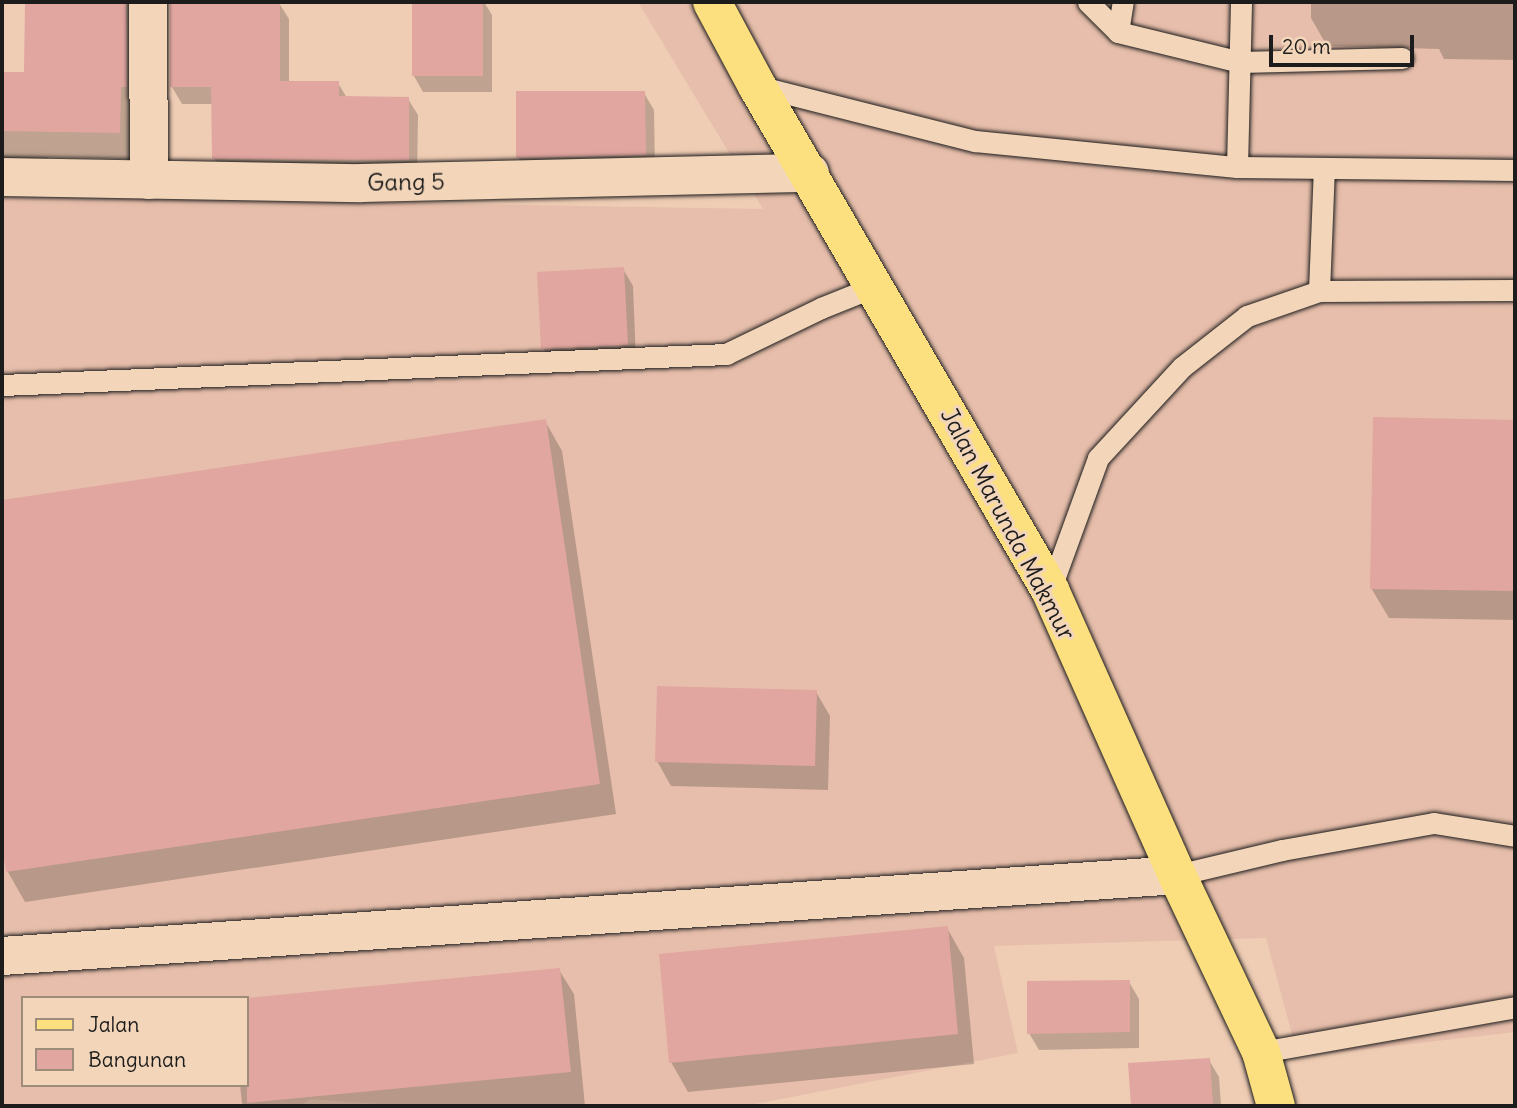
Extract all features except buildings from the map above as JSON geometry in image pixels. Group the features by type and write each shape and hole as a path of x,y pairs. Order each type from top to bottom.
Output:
{"main road":[{"name":"Jalan Marunda Makmur","path":"715,3 757,86 876,286 1050,590 1177,875 1261,1052 1276,1106"}],"street":[{"path":"149,2 149,180"},
{"name":"Gang 5","path":"2,177 361,183 810,173"},
{"path":"2,956 1177,875"}],"lane":[{"path":"1088,2 1118,32 1240,62 1402,58"},
{"path":"1118,32 1123,2"},
{"path":"1237,167 1241,2"},
{"path":"757,86 975,141 1237,167 1515,170"},
{"path":"1319,291 1324,169"},
{"path":"2,385 726,354 821,308 876,286"},
{"path":"1050,590 1098,458 1182,367 1247,316 1319,291 1515,290"},
{"path":"1177,875 1282,850 1434,823 1515,836"},
{"path":"1261,1052 1515,1007"}],"shaded area":[{"path":"638,2 1515,2 1515,1032 1298,1057 1266,938 994,946 1018,1053 745,1106 406,1106 310,1099 301,1106 2,1106 2,196 763,209"}]}
